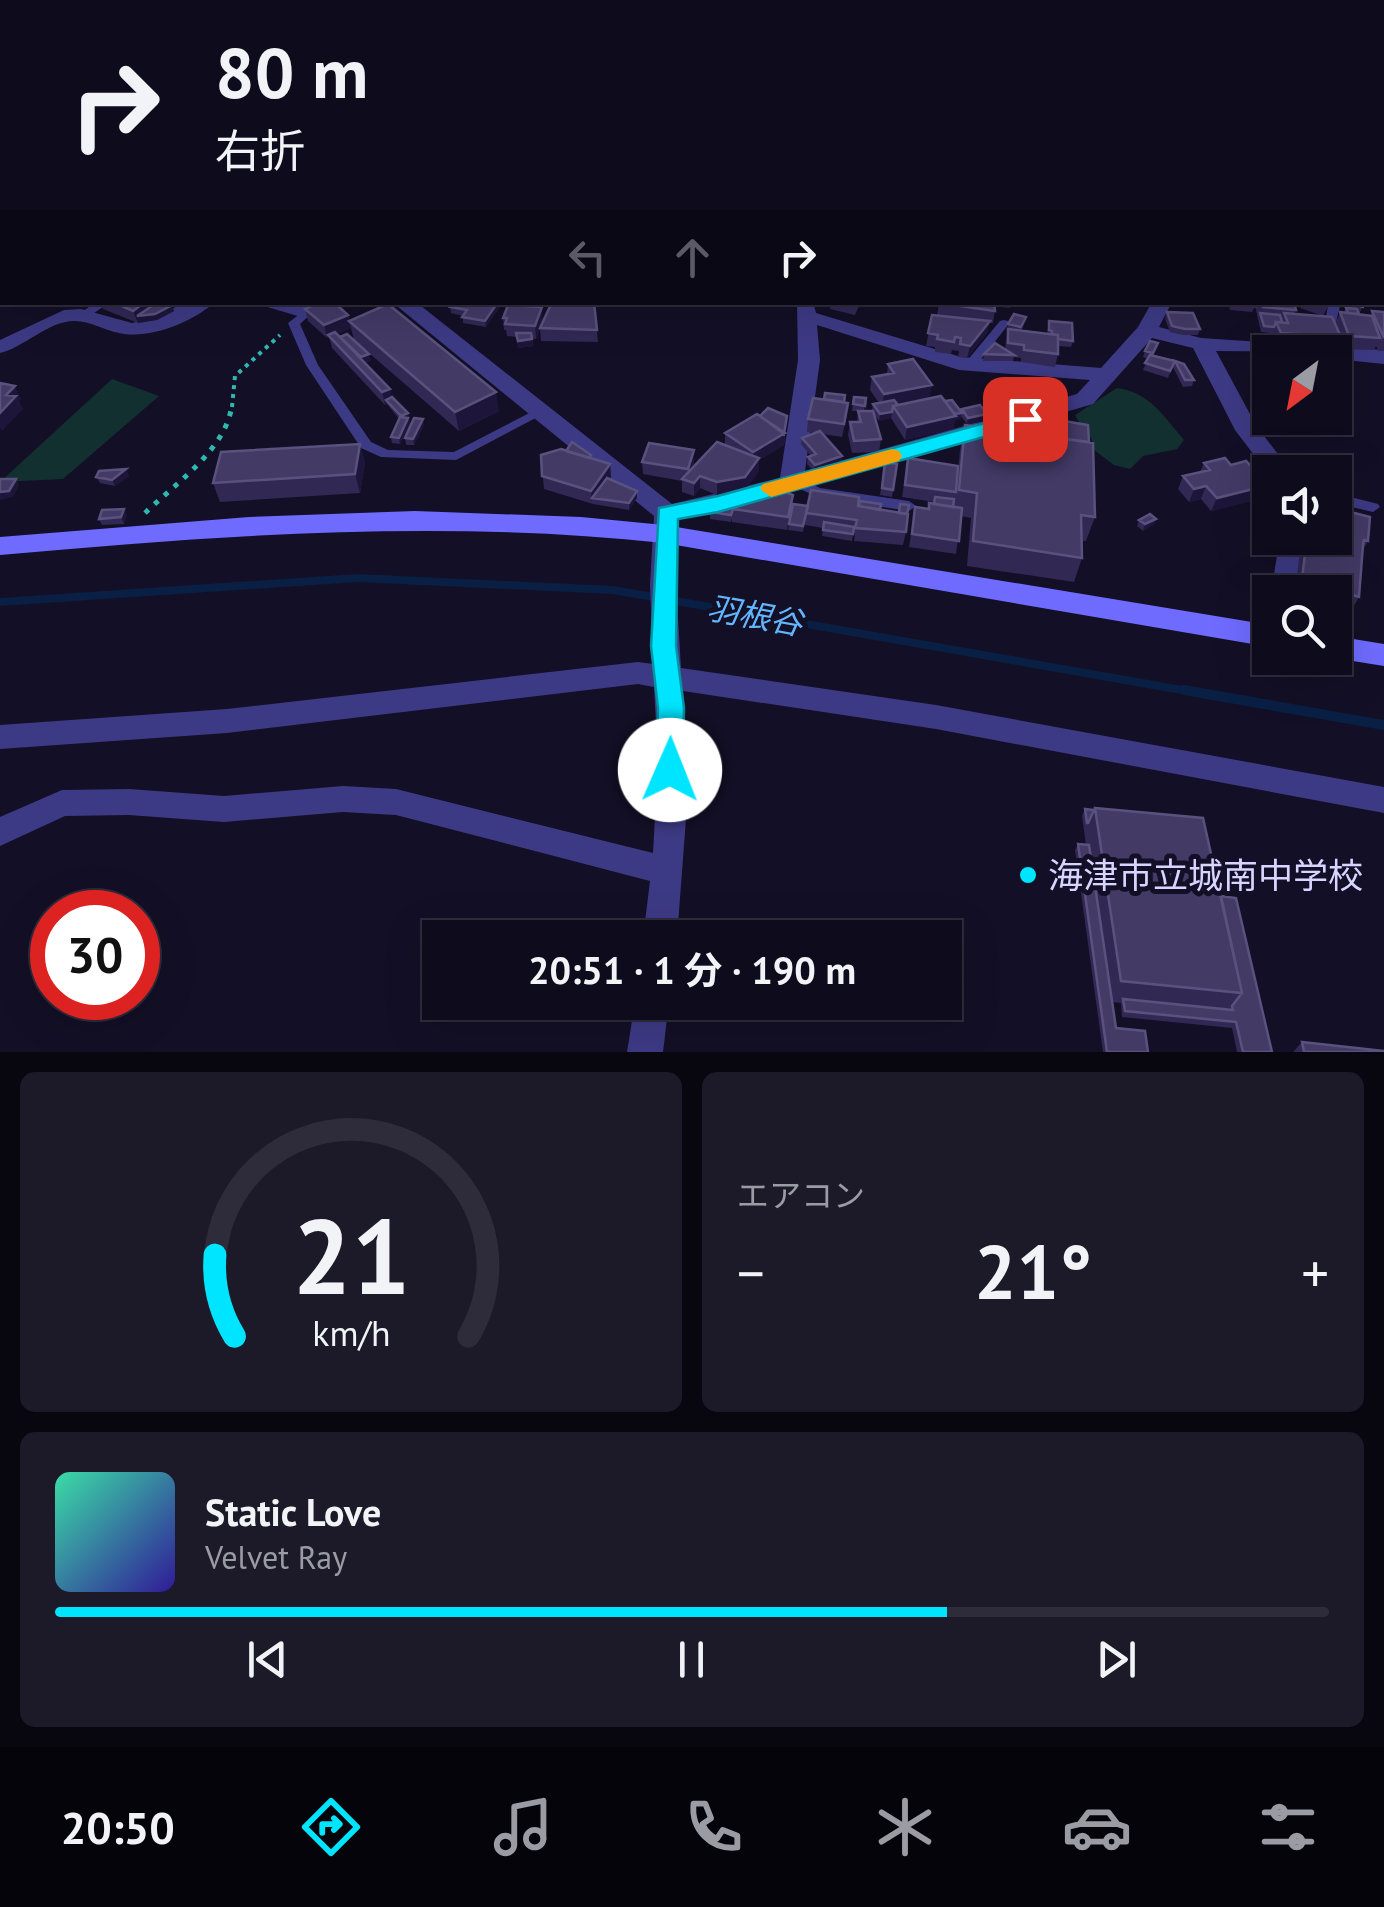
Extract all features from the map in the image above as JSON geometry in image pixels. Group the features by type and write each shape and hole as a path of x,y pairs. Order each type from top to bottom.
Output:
{"street":[{"path":"0,347 63,316 82,316 111,328 156,327 199,305"},
{"path":"269,305 302,317 327,305"},
{"path":"406,305 543,411 665,532 665,660 671,708 668,871 662,920"},
{"path":"665,532 794,483 1085,399 1147,330 1160,305"},
{"path":"805,311 819,319 970,365 1108,375"},
{"path":"794,483 791,464 809,360 805,311"},
{"path":"1147,330 1201,344 1252,347"},
{"path":"1201,344 1247,430 1267,455"},
{"path":"1352,354 1384,356"},
{"path":"0,546 308,520 571,522 665,532 1252,633"},
{"path":"1352,650 1384,655"},
{"path":"0,736 227,721 638,673 665,660 936,717 1384,800"},
{"path":"0,832 62,803 129,802 224,809 343,799 396,802 668,871"},
{"path":"645,1052 649,1020"}],"lane":[{"path":"82,316 100,305"},
{"path":"1332,335 1330,313 1334,305"},
{"path":"302,317 312,366 366,444 386,454 456,456 543,411"},
{"path":"970,365 1004,324"},
{"path":"794,483 817,492 909,506"},
{"path":"1352,502 1373,507"}],"path":[{"path":"134,534 145,512 220,439 230,424 235,376 246,362 302,317"}],"green space":[{"path":"112,379 159,396 63,479 0,482"},
{"path":"1117,388 1129,390 1156,407 1184,440 1177,449 1143,456 1130,469 1114,465 1094,450 1091,437 1085,434 1075,415"}],"building":[{"path":"120,305 141,305 133,311"},
{"path":"154,305 172,305 155,314 137,316"},
{"path":"337,305 348,315 324,325 305,309"},
{"path":"389,305 496,392 455,412 349,321"},
{"path":"496,305 485,321 462,317 467,310 450,307"},
{"path":"508,305 542,307 535,326 505,324"},
{"path":"551,305 594,305 597,330 540,328"},
{"path":"953,305 994,305 995,311"},
{"path":"1295,305 1296,310 1263,307"},
{"path":"1372,311 1384,312 1384,338"},
{"path":"1167,312 1193,313 1200,329 1172,326"},
{"path":"1340,312 1372,316 1380,338 1352,336"},
{"path":"1260,313 1280,315 1282,322 1276,322 1274,327 1264,326"},
{"path":"1284,313 1332,317 1340,335 1281,333 1276,322 1288,323"},
{"path":"1014,314 1026,317 1021,327 1008,324"},
{"path":"932,315 990,321 970,346 960,344 961,338 955,337 954,342 928,333"},
{"path":"1049,321 1072,323 1073,341 1052,334"},
{"path":"1008,329 1058,335 1058,354 1024,350 1024,345 1008,343"},
{"path":"335,332 390,389 382,392 328,335"},
{"path":"516,333 531,333 532,339 518,341"},
{"path":"347,334 369,354 361,357 340,337"},
{"path":"1150,341 1158,343 1153,353 1145,351"},
{"path":"995,343 1014,355 984,354"},
{"path":"1150,355 1175,361 1170,371 1145,363"},
{"path":"913,359 932,385 884,394 872,377 894,373 888,364"},
{"path":"1175,361 1184,364 1194,380 1185,380"},
{"path":"0,383 15,386 6,395 16,396 0,413"},
{"path":"825,393 845,395 844,402 824,399"},
{"path":"941,396 956,416 907,427 893,406"},
{"path":"392,397 408,413 401,416 386,400"},
{"path":"854,397 866,398 865,406 853,404"},
{"path":"813,398 848,403 844,424 808,419"},
{"path":"894,400 898,405 893,406 892,412 880,414 873,404"},
{"path":"952,400 962,413 954,414 945,401"},
{"path":"980,405 987,414 968,418 962,409"},
{"path":"768,408 787,416 784,434 760,416"},
{"path":"858,411 873,411 881,439 854,441 850,422 861,422"},
{"path":"757,414 785,433 753,452 725,433"},
{"path":"400,417 408,418 399,438 391,437"},
{"path":"1041,417 1088,425 1089,442 1009,431 1009,427"},
{"path":"414,418 423,419 413,439 405,438"},
{"path":"965,425 1093,443 1095,517 1081,515 1082,558 973,541 977,493 959,490"},
{"path":"820,431 842,456 815,465 808,457 816,454 802,438"},
{"path":"572,442 591,455 589,458 566,451"},
{"path":"717,442 759,458 745,477 717,482 700,476 694,483 682,479"},
{"path":"649,443 694,450 688,469 642,462"},
{"path":"360,444 355,474 213,483 221,452"},
{"path":"561,449 610,464 591,491 542,476 541,455"},
{"path":"908,458 958,466 956,492 905,485"},
{"path":"1225,458 1231,465 1246,461 1252,467 1252,489 1217,498 1206,486 1194,489 1183,476 1210,470 1204,463"},
{"path":"885,462 897,464 893,490 882,488"},
{"path":"126,469 112,480 96,477 99,471"},
{"path":"607,478 637,491 629,503 592,498"},
{"path":"0,479 16,479 9,491 0,492"},
{"path":"774,488 793,495 788,517 733,509 737,495 749,497 751,491 772,494"},
{"path":"811,490 859,497 858,506 908,514 906,532 855,528 857,520 806,513"},
{"path":"935,497 954,499 953,507 934,504"},
{"path":"860,501 881,504 880,510 859,506"},
{"path":"713,503 734,506 731,515 710,512"},
{"path":"929,503 962,508 959,541 912,534 915,507 929,509"},
{"path":"793,504 808,506 803,526 789,524"},
{"path":"900,504 909,505 907,514 899,513"},
{"path":"124,509 121,517 99,519 102,510"},
{"path":"1352,512 1370,517 1368,541 1364,540 1363,545 1359,597 1352,595 1352,575 1302,575 1305,555 1352,555"},
{"path":"1150,514 1156,519 1145,524 1139,520"},
{"path":"824,522 854,527 853,534 823,530"},
{"path":"1095,808 1203,818 1242,993 1121,981"},
{"path":"1085,809 1094,810 1088,823 1087,823"},
{"path":"1078,844 1089,845 1116,1028 1145,1031 1148,1052 1107,1052"},
{"path":"1221,896 1236,898 1272,1052 1243,1052 1236,1022 1125,1011 1123,999 1233,1010 1242,993"},
{"path":"1302,1042 1384,1051 1384,1052 1304,1052"}],"waterway":[{"name":"羽根谷","path":"0,602 358,578 613,590 1199,693"},
{"name":"羽根谷","path":"1184,690 1384,725"}],"slow traffic":[{"path":"771,489 892,456"}],"place":[{"name":"海津市立城南中学校","path":"1028,875"}],"route":[{"path":"670,770 671,708 664,646 667,513 718,504 1025,419"}]}
